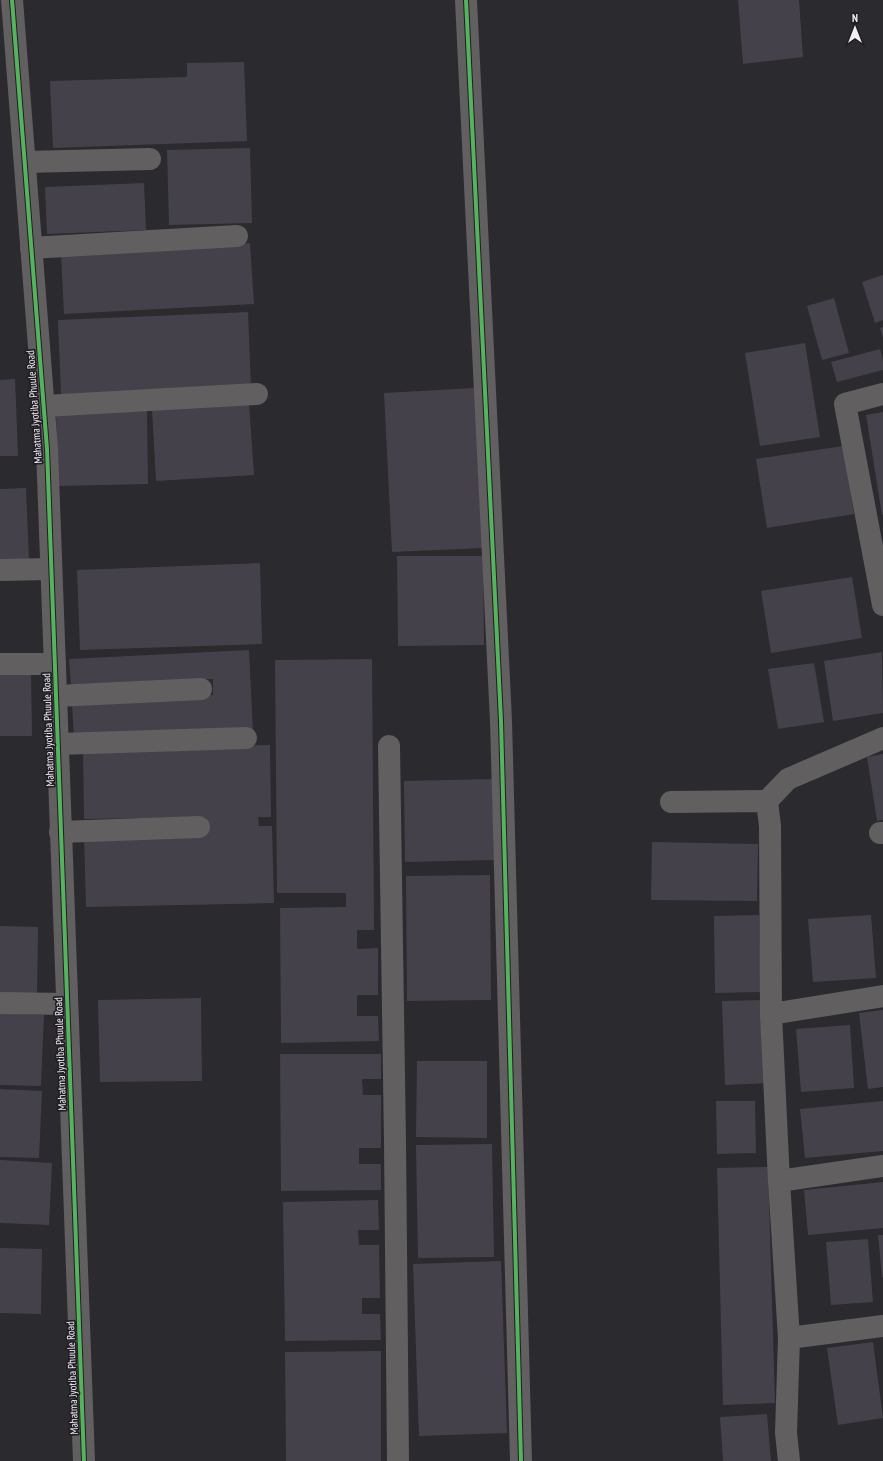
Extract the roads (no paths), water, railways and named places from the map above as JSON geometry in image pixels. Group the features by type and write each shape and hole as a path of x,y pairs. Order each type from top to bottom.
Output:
{"street":[{"name":"Mahatma Jyotiba Phuule Road","path":"12,0 47,449 84,1461"},
{"path":"466,0 501,721 521,1461"},
{"path":"25,162 150,159"},
{"path":"31,248 237,236"},
{"path":"44,406 257,394"},
{"path":"883,394 845,404 883,605"},
{"path":"0,570 51,569"},
{"path":"0,664 55,664"},
{"path":"56,696 201,689"},
{"path":"58,744 246,738"},
{"path":"671,802 767,801 788,779 883,738"},
{"path":"389,746 395,1126 398,1461"},
{"path":"767,801 770,826 771,1014 779,1181 790,1338 786,1433 789,1461"},
{"path":"60,832 199,827"},
{"path":"771,1014 883,996"},
{"path":"0,1003 67,1004"},
{"path":"779,1181 883,1166"},
{"path":"790,1338 883,1326"}]}
